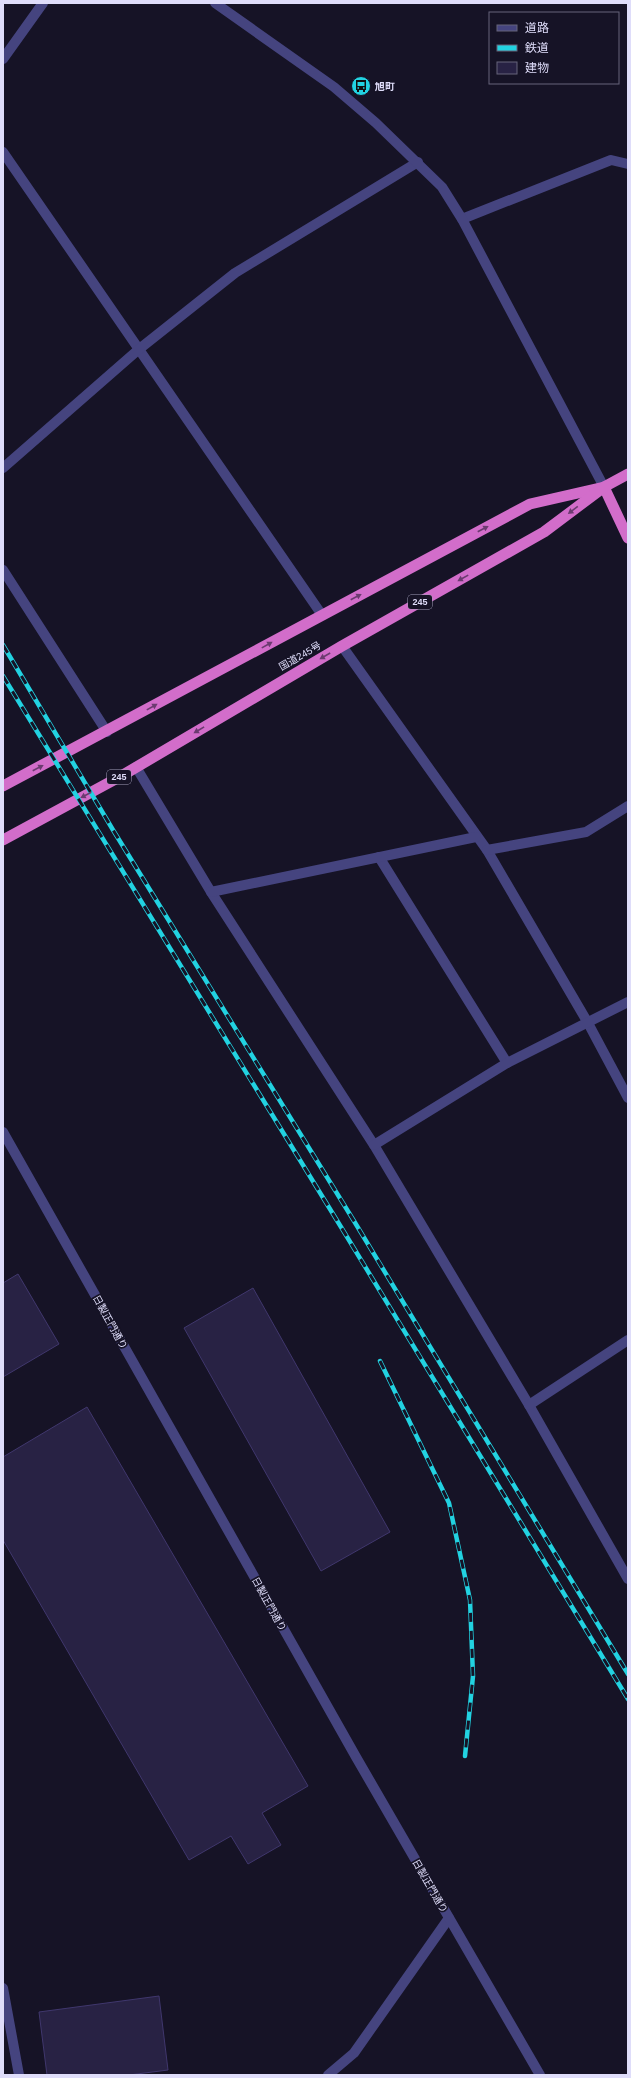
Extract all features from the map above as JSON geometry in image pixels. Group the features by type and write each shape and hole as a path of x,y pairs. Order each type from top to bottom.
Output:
{"highway":[{"path":"3,786 107,732 530,504 604,487 628,474"},
{"path":"604,487 628,538"},
{"name":"国道245号","path":"3,840 136,768 342,646 544,532 604,487"}],"street":[{"path":"3,59 43,3"},
{"path":"215,3 334,87 418,162 442,186 462,219 604,487"},
{"path":"3,152 322,615"},
{"path":"462,219 612,160 628,164"},
{"path":"3,468 138,350 235,273 418,162"},
{"path":"3,570 107,732"},
{"path":"342,646 476,837 487,850 588,1023 628,1098"},
{"path":"136,768 211,892 374,1145 529,1405 628,1579"},
{"path":"487,850 586,832 628,806"},
{"path":"211,892 476,837"},
{"path":"378,857 507,1063"},
{"path":"374,1145 507,1063 628,1002"},
{"name":"日製正門通り","path":"3,1132 356,1757 540,2075"},
{"path":"529,1405 628,1340"},
{"path":"328,2075 354,2053 449,1918"},
{"path":"3,1988 19,2075"}],"building":[{"path":"18,1274 59,1344 3,1377 3,1283"},
{"path":"253,1288 390,1532 321,1571 184,1328"},
{"path":"87,1407 308,1786 262,1813 281,1845 248,1864 231,1836 189,1860 3,1540 3,1457"},
{"path":"159,1996 168,2070 129,2075 47,2075 39,2012"}],"railway":[{"path":"3,645 113,830 354,1221 628,1674"},
{"path":"3,676 628,1699"},
{"path":"380,1361 449,1503 470,1600 473,1676 465,1756"}],"place":[{"name":"旭町","path":"361,86"}]}
